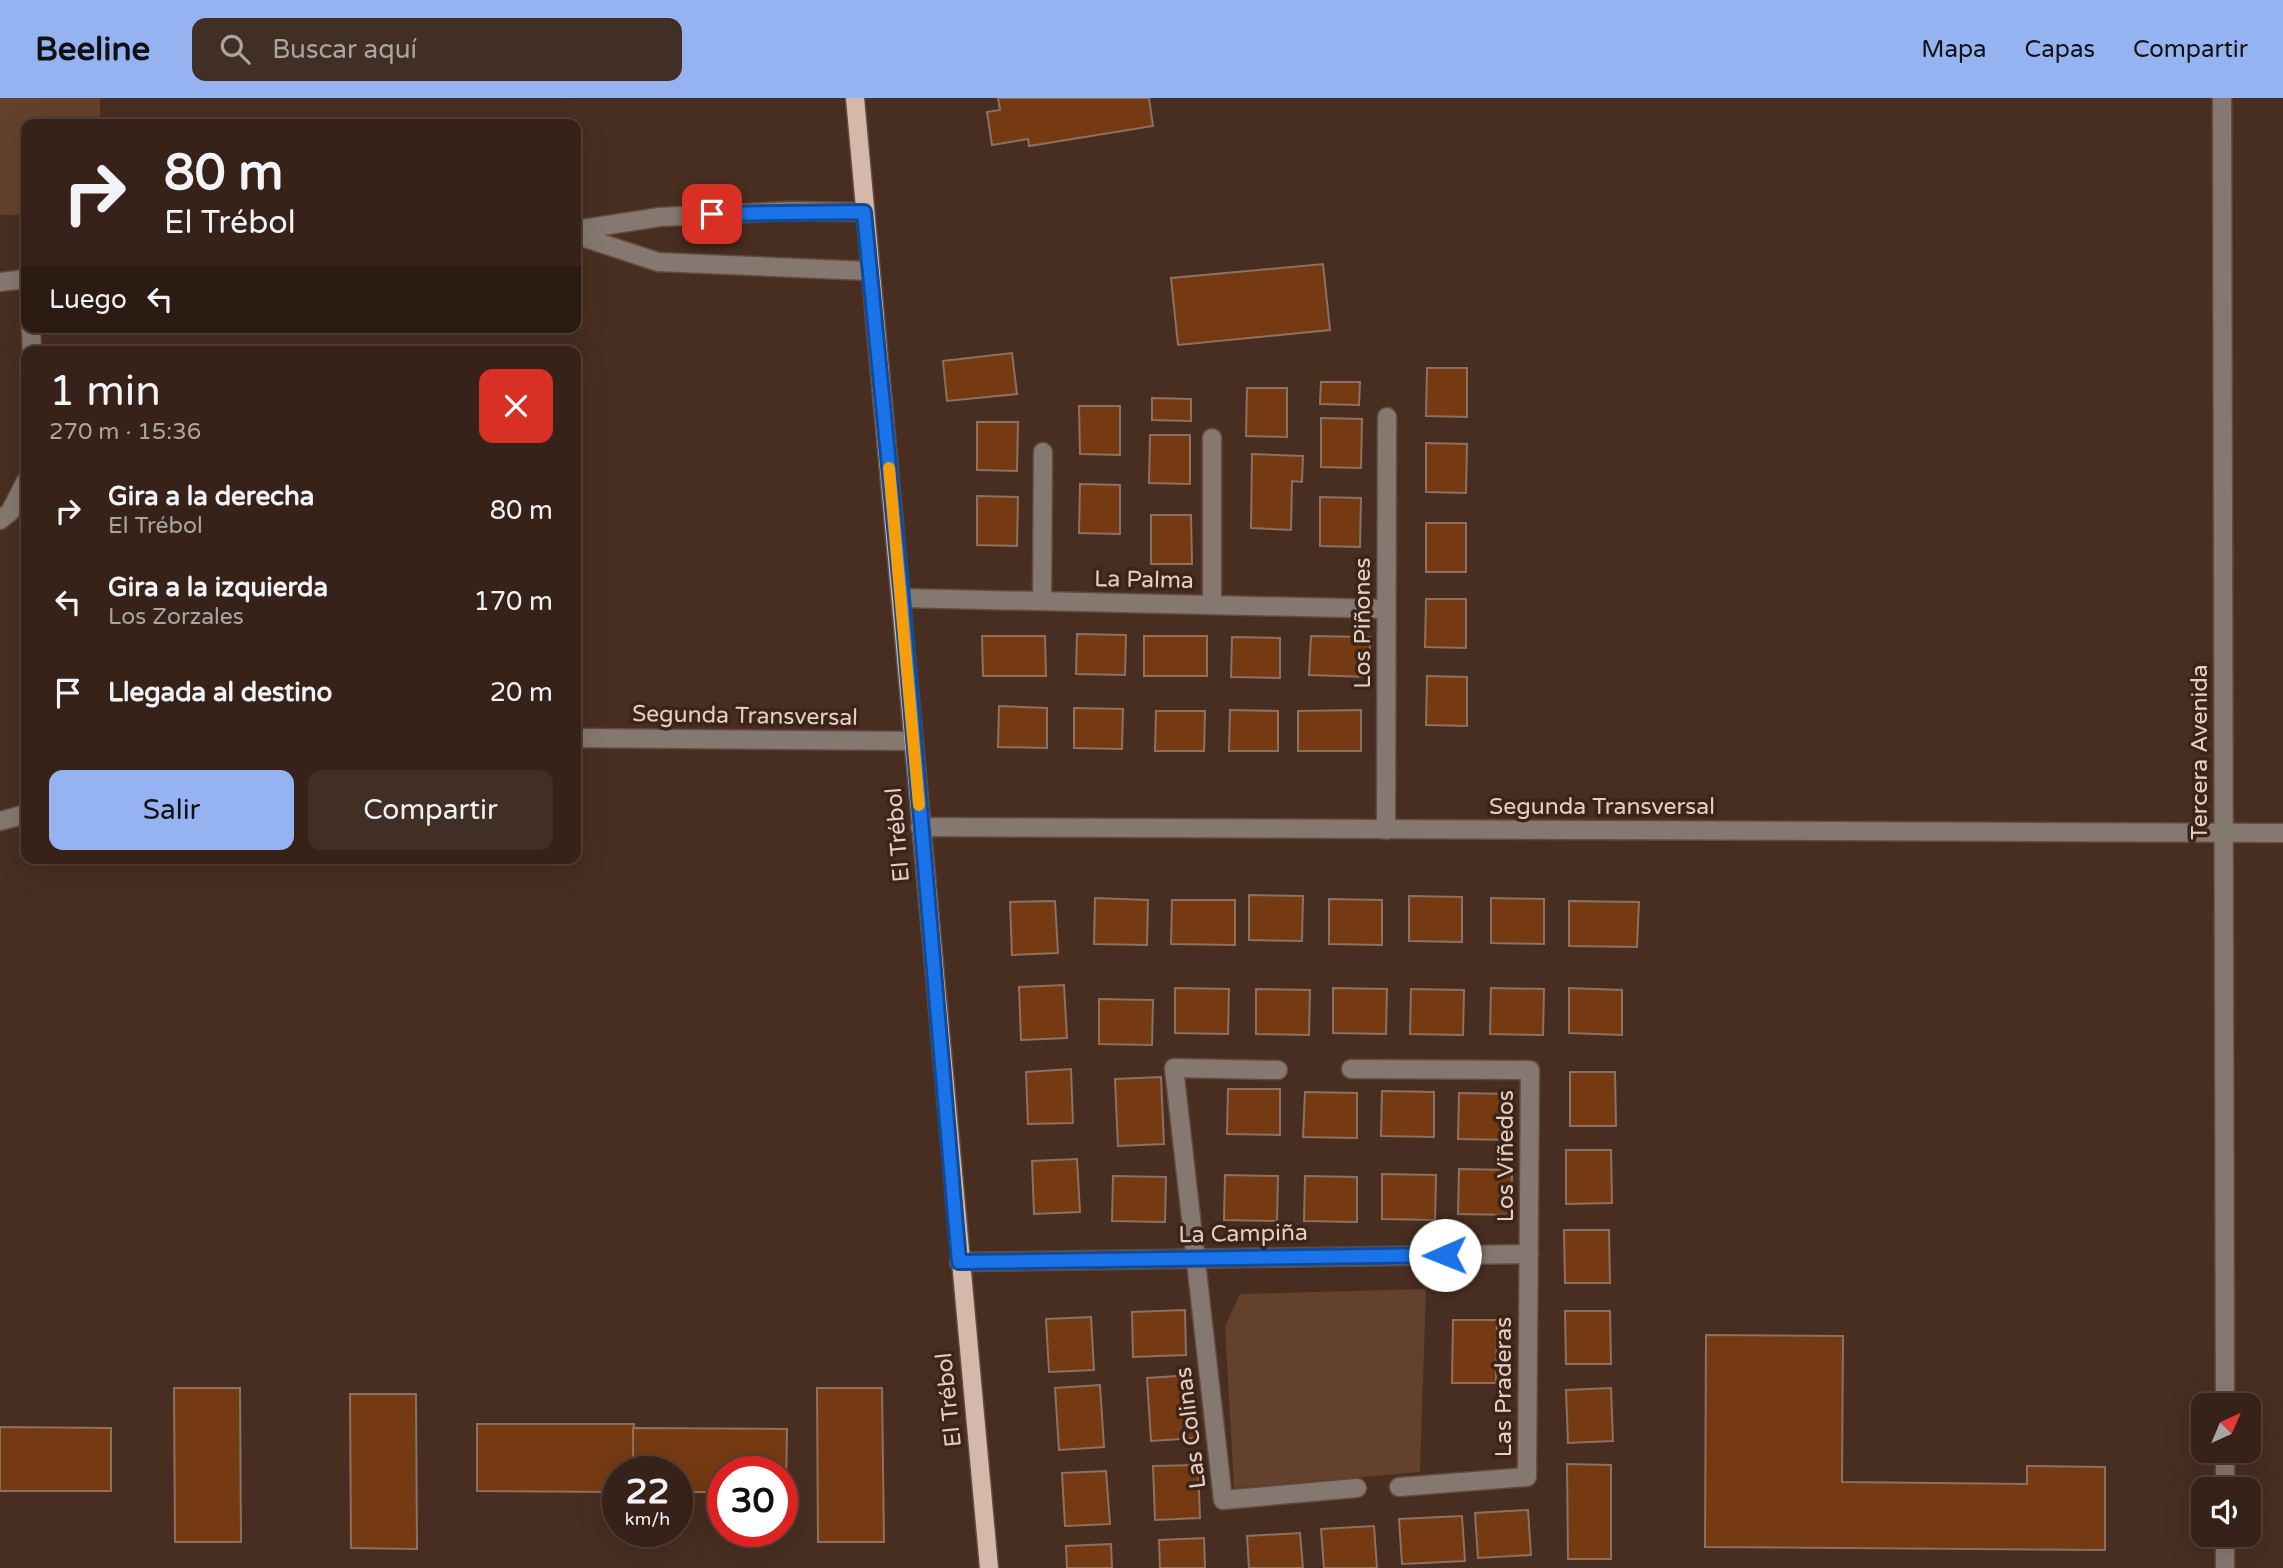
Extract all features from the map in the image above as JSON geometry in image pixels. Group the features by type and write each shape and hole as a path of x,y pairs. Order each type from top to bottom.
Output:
{"main road":[{"name":"El Trébol","path":"855,98 989,1568"}],"street":[{"name":"Tercera Avenida","path":"2222,98 2225,1393"},
{"path":"581,229 660,216 790,211 864,212"},
{"path":"581,238 658,262 869,271"},
{"path":"0,282 21,280"},
{"name":"Los Piñones","path":"1386,830 1387,417"},
{"path":"1212,438 1212,605"},
{"path":"1042,601 1043,452"},
{"path":"0,520 10,512 21,491"},
{"name":"La Palma","path":"902,598 1386,609"},
{"name":"Segunda Transversal","path":"581,738 914,741"},
{"path":"0,821 21,815"},
{"name":"Segunda Transversal","path":"920,827 2283,833"},
{"path":"1195,1258 1174,1068 1278,1070"},
{"name":"Los Viñedos","path":"1352,1069 1530,1070 1528,1254"},
{"name":"La Campiña","path":"959,1262 1528,1254"},
{"name":"Las Praderas","path":"1399,1487 1527,1477 1528,1254"},
{"name":"Las Colinas","path":"1195,1258 1223,1500 1357,1488"},
{"path":"2225,1547 2225,1568"}],"shaded area":[{"path":"0,98 100,98 100,119 21,119 21,215 0,215"},
{"path":"1426,1289 1420,1472 1234,1488 1225,1327 1240,1294"}],"building":[{"path":"998,98 1149,98 1153,126 1029,146 1028,139 992,145 987,112 1000,110"},
{"path":"1323,264 1330,330 1178,345 1171,278"},
{"path":"1012,353 1017,394 947,401 943,361"},
{"path":"1427,368 1467,368 1467,417 1426,416"},
{"path":"1321,382 1360,382 1359,405 1320,404"},
{"path":"1247,388 1287,388 1287,437 1246,436"},
{"path":"1152,398 1191,399 1191,421 1152,420"},
{"path":"1079,406 1120,406 1120,455 1080,454"},
{"path":"1321,418 1362,419 1361,468 1321,467"},
{"path":"977,422 1018,422 1017,471 977,470"},
{"path":"1150,435 1190,435 1190,484 1149,483"},
{"path":"1426,443 1467,444 1466,493 1426,492"},
{"path":"1252,454 1303,456 1302,482 1292,481 1291,530 1251,528"},
{"path":"1080,484 1120,485 1120,534 1079,533"},
{"path":"977,496 1018,497 1017,546 977,545"},
{"path":"1320,497 1361,498 1360,547 1320,546"},
{"path":"1151,515 1191,515 1192,564 1151,564"},
{"path":"1426,523 1466,523 1466,572 1426,572"},
{"path":"1426,599 1466,599 1466,648 1425,647"},
{"path":"1077,634 1126,635 1125,675 1076,674"},
{"path":"982,636 1045,636 1046,676 983,676"},
{"path":"1144,636 1207,636 1207,676 1144,676"},
{"path":"1311,636 1370,637 1369,677 1309,675"},
{"path":"1232,637 1280,638 1280,678 1231,677"},
{"path":"1427,676 1467,677 1467,726 1426,725"},
{"path":"999,706 1047,708 1047,748 998,747"},
{"path":"1074,708 1123,709 1122,749 1074,748"},
{"path":"1230,710 1278,711 1278,751 1229,751"},
{"path":"1361,710 1361,751 1298,751 1298,711"},
{"path":"1156,711 1205,711 1204,751 1155,751"},
{"path":"1249,895 1303,896 1302,941 1249,940"},
{"path":"1409,896 1462,897 1462,942 1409,941"},
{"path":"1095,898 1148,900 1147,945 1094,944"},
{"path":"1491,898 1544,899 1544,944 1491,943"},
{"path":"1329,899 1382,900 1382,945 1329,944"},
{"path":"1172,900 1235,900 1235,945 1171,944"},
{"path":"1055,901 1058,953 1012,955 1010,902"},
{"path":"1569,901 1639,902 1637,947 1569,946"},
{"path":"1064,985 1067,1038 1021,1040 1019,987"},
{"path":"1175,988 1229,989 1228,1034 1175,1033"},
{"path":"1333,988 1387,989 1386,1034 1333,1033"},
{"path":"1491,988 1544,989 1543,1035 1490,1034"},
{"path":"1569,988 1622,990 1622,1035 1569,1033"},
{"path":"1256,989 1310,990 1309,1035 1256,1034"},
{"path":"1411,989 1464,990 1463,1035 1410,1034"},
{"path":"1099,999 1153,1000 1152,1045 1099,1044"},
{"path":"1071,1069 1073,1123 1028,1124 1026,1072"},
{"path":"1570,1072 1615,1072 1616,1126 1570,1126"},
{"path":"1161,1077 1164,1144 1118,1146 1115,1079"},
{"path":"1228,1089 1280,1089 1280,1135 1227,1134"},
{"path":"1382,1091 1434,1092 1434,1137 1381,1136"},
{"path":"1305,1092 1357,1093 1357,1138 1303,1137"},
{"path":"1459,1093 1512,1094 1512,1140 1458,1139"},
{"path":"1566,1150 1611,1150 1612,1203 1566,1204"},
{"path":"1077,1159 1080,1212 1034,1214 1032,1161"},
{"path":"1459,1169 1512,1170 1511,1215 1458,1214"},
{"path":"1382,1174 1436,1175 1435,1220 1382,1219"},
{"path":"1225,1175 1278,1176 1277,1221 1224,1220"},
{"path":"1113,1176 1166,1177 1165,1222 1112,1221"},
{"path":"1305,1176 1357,1177 1357,1222 1304,1221"},
{"path":"1564,1230 1609,1230 1610,1283 1565,1283"},
{"path":"1185,1310 1186,1355 1133,1357 1132,1312"},
{"path":"1565,1311 1610,1311 1611,1364 1566,1364"},
{"path":"1091,1317 1094,1370 1049,1372 1046,1319"},
{"path":"1453,1320 1497,1320 1496,1383 1452,1383"},
{"path":"1706,1335 1843,1336 1842,1482 2027,1484 2027,1466 2105,1467 2105,1550 1705,1547"},
{"path":"1192,1375 1196,1438 1151,1441 1147,1378"},
{"path":"1100,1385 1104,1447 1059,1450 1055,1388"},
{"path":"174,1388 240,1388 241,1542 175,1542"},
{"path":"817,1388 882,1388 884,1542 818,1542"},
{"path":"1611,1388 1613,1441 1568,1443 1566,1390"},
{"path":"350,1394 416,1394 417,1549 351,1548"},
{"path":"477,1424 634,1424 633,1456 602,1456 602,1492 477,1491"},
{"path":"0,1427 111,1428 111,1491 0,1491"},
{"path":"633,1428 787,1429 787,1456 707,1456 707,1492 693,1492 693,1456 633,1456"},
{"path":"1567,1464 1611,1465 1611,1559 1568,1559"},
{"path":"1198,1465 1200,1518 1155,1520 1153,1466"},
{"path":"1106,1471 1110,1524 1065,1526 1062,1473"},
{"path":"1528,1510 1531,1555 1478,1558 1475,1513"},
{"path":"1462,1516 1465,1561 1402,1564 1399,1519"},
{"path":"1374,1526 1377,1568 1324,1568 1321,1529"},
{"path":"1300,1533 1303,1568 1249,1568 1247,1536"},
{"path":"1204,1538 1205,1568 1160,1568 1159,1540"},
{"path":"1111,1544 1112,1568 1067,1568 1066,1546"}],"slow traffic":[{"path":"889,468 919,805"}],"route":[{"path":"712,214 864,212 902,598 959,1262 1445,1255"}]}
